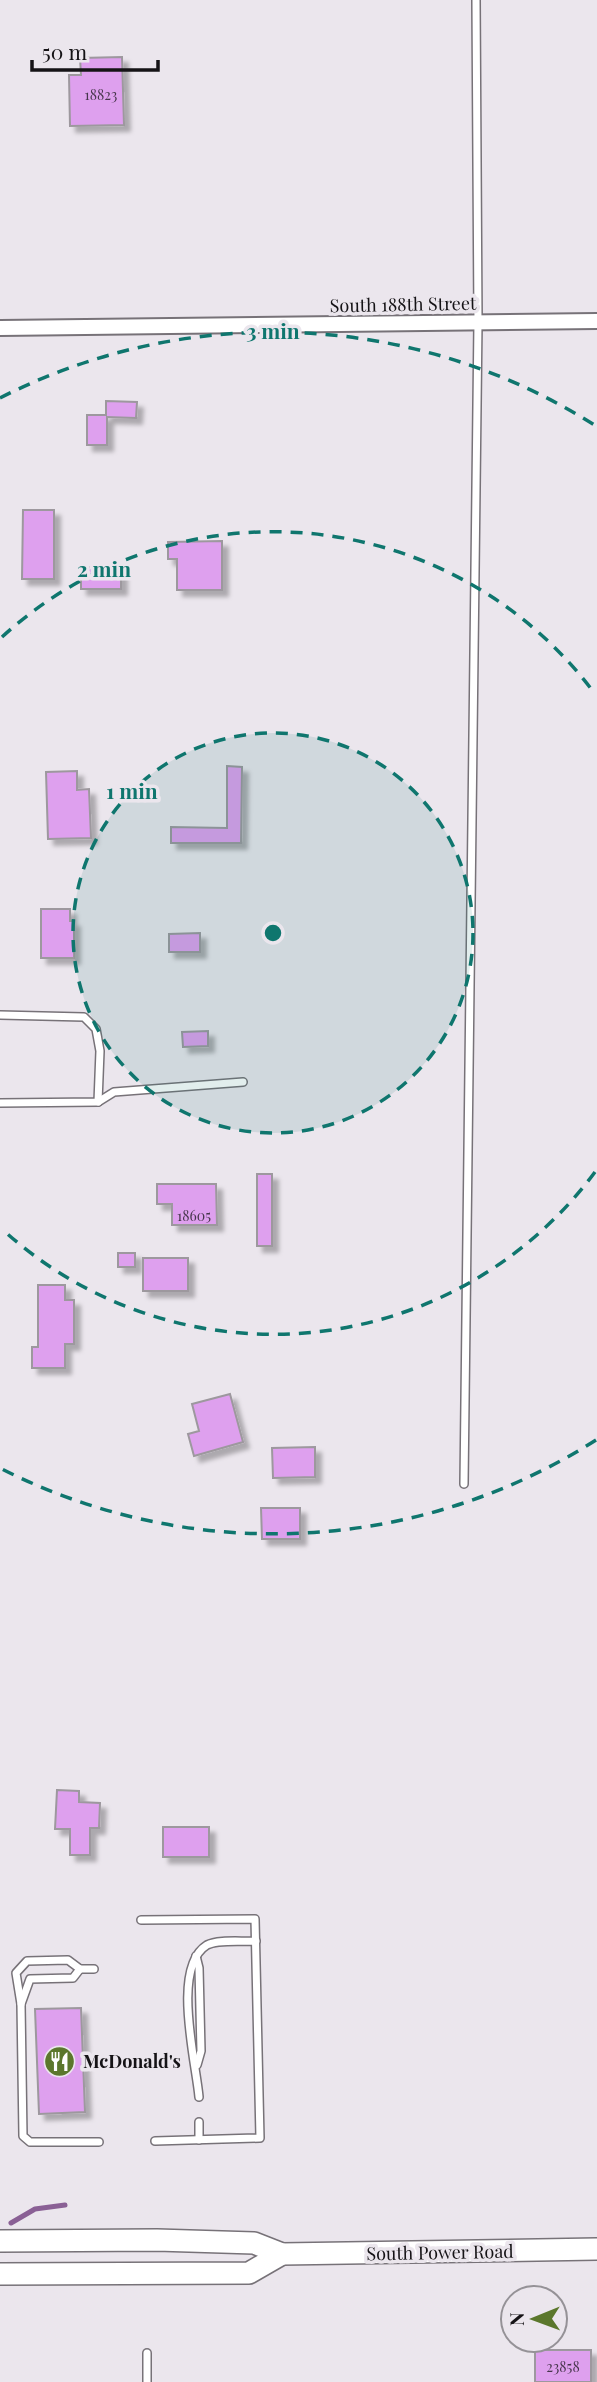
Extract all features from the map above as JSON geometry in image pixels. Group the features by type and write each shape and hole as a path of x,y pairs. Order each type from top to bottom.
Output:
{"main road":[{"name":"South Power Road","path":"0,2241 157,2239 254,2243 282,2254 597,2249"},
{"name":"South Power Road","path":"0,2274 249,2273 282,2254"}],"street":[{"name":"South 188th Street","path":"0,328 597,321"}],"lane":[{"path":"464,1484 478,323 476,0"},
{"path":"0,1015 84,1017 96,1029 100,1051 98,1102"},
{"path":"0,1103 98,1102 114,1092 243,1082"},
{"path":"141,1920 255,1919 260,2138 155,2141"},
{"path":"199,2097 197,2066 201,2051 199,1968 196,1955 209,1944 256,1941"},
{"path":"94,1969 80,1969 68,1960 27,1961 16,1973 21,2004 23,2136 30,2142 99,2142"},
{"path":"21,2004 30,1979 73,1978 80,1969"},
{"path":"199,2122 199,2140"},
{"path":"147,2353 147,2382"}],"building":[{"path":"122,57 124,125 70,126 69,75 81,75 80,58"},
{"path":"106,401 137,402 136,418 107,417 107,445 87,445 87,415 106,415"},
{"path":"23,510 54,510 54,579 22,579"},
{"path":"222,541 222,590 177,590 177,559 168,559 168,542"},
{"path":"81,567 111,567 111,571 121,571 121,589 81,589"},
{"path":"227,766 242,767 241,843 171,843 171,827 227,828"},
{"path":"77,771 77,790 89,789 91,838 48,839 46,772"},
{"path":"41,909 70,909 70,921 74,921 74,958 41,958"},
{"path":"200,933 200,952 169,952 169,934"},
{"path":"208,1031 208,1046 183,1047 182,1032"},
{"path":"257,1174 272,1174 272,1246 257,1246"},
{"path":"157,1184 216,1184 217,1225 172,1225 172,1204 157,1204"},
{"path":"118,1253 135,1253 135,1267 118,1267"},
{"path":"143,1258 188,1258 188,1291 143,1291"},
{"path":"38,1285 65,1285 65,1300 74,1300 74,1344 65,1344 65,1368 32,1368 32,1347 38,1347"},
{"path":"230,1394 243,1442 194,1456 188,1434 199,1431 192,1404"},
{"path":"315,1447 315,1477 273,1478 272,1448"},
{"path":"261,1508 300,1508 300,1539 262,1539"},
{"path":"57,1790 79,1791 79,1802 100,1803 99,1828 90,1828 90,1855 70,1855 70,1829 55,1829"},
{"path":"163,1827 209,1827 209,1857 163,1857"},
{"name":"McDonald's","path":"81,2008 85,2112 39,2114 35,2009"},
{"path":"569,2350 591,2350 591,2382 535,2382 535,2354 569,2354"}],"waterway":[{"path":"11,2223 35,2209 65,2205"}],"place":[{"name":"McDonald's","path":"60,2061"}]}
